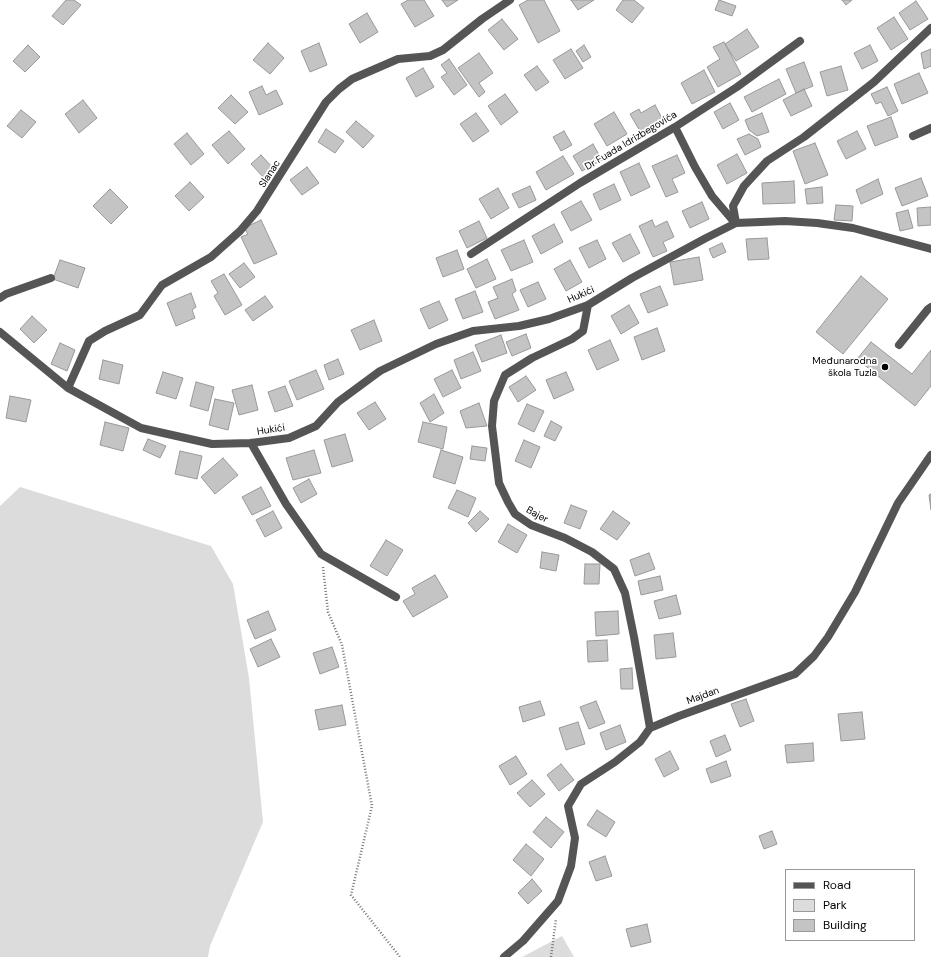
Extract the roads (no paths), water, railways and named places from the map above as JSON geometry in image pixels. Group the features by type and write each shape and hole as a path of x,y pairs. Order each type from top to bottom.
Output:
{"street":[{"name":"Slanac","path":"68,388 89,341 105,331 140,315 162,285 211,257 240,232 257,211 326,102 339,89 352,79 398,59 430,56 443,50 482,19 510,0"},
{"path":"736,223 733,206 744,186 767,161 804,136 874,82 931,28"},
{"name":"Dr Fuada Idrizbegovića","path":"471,254 580,183 675,127 738,87 800,41"},
{"path":"675,127 712,196 736,223"},
{"path":"913,136 931,128"},
{"name":"Hukići","path":"0,332 68,388 141,428 212,444 251,443 289,438 316,426 338,402 380,371 436,344 473,331 519,326 549,319 588,305 639,274 736,223 785,221 824,224 853,228 931,249"},
{"path":"0,298 6,294 51,278"},
{"name":"Bajer","path":"588,305 583,331 572,339 532,358 505,376 494,401 492,426 499,483 515,514 532,525 565,538 592,552 614,570 625,593 650,728"},
{"path":"899,345 931,307"},
{"name":"Hukići","path":"251,443 286,504 321,554 396,597"},
{"name":"Majdan","path":"504,957 523,941 558,901 571,866 575,838 568,806 581,784 615,762 640,742 650,728 795,674 814,656 828,637 855,592 898,503 931,456"}],"place":[{"name":"Međunarodna škola Tuzla","path":"885,367"}]}
